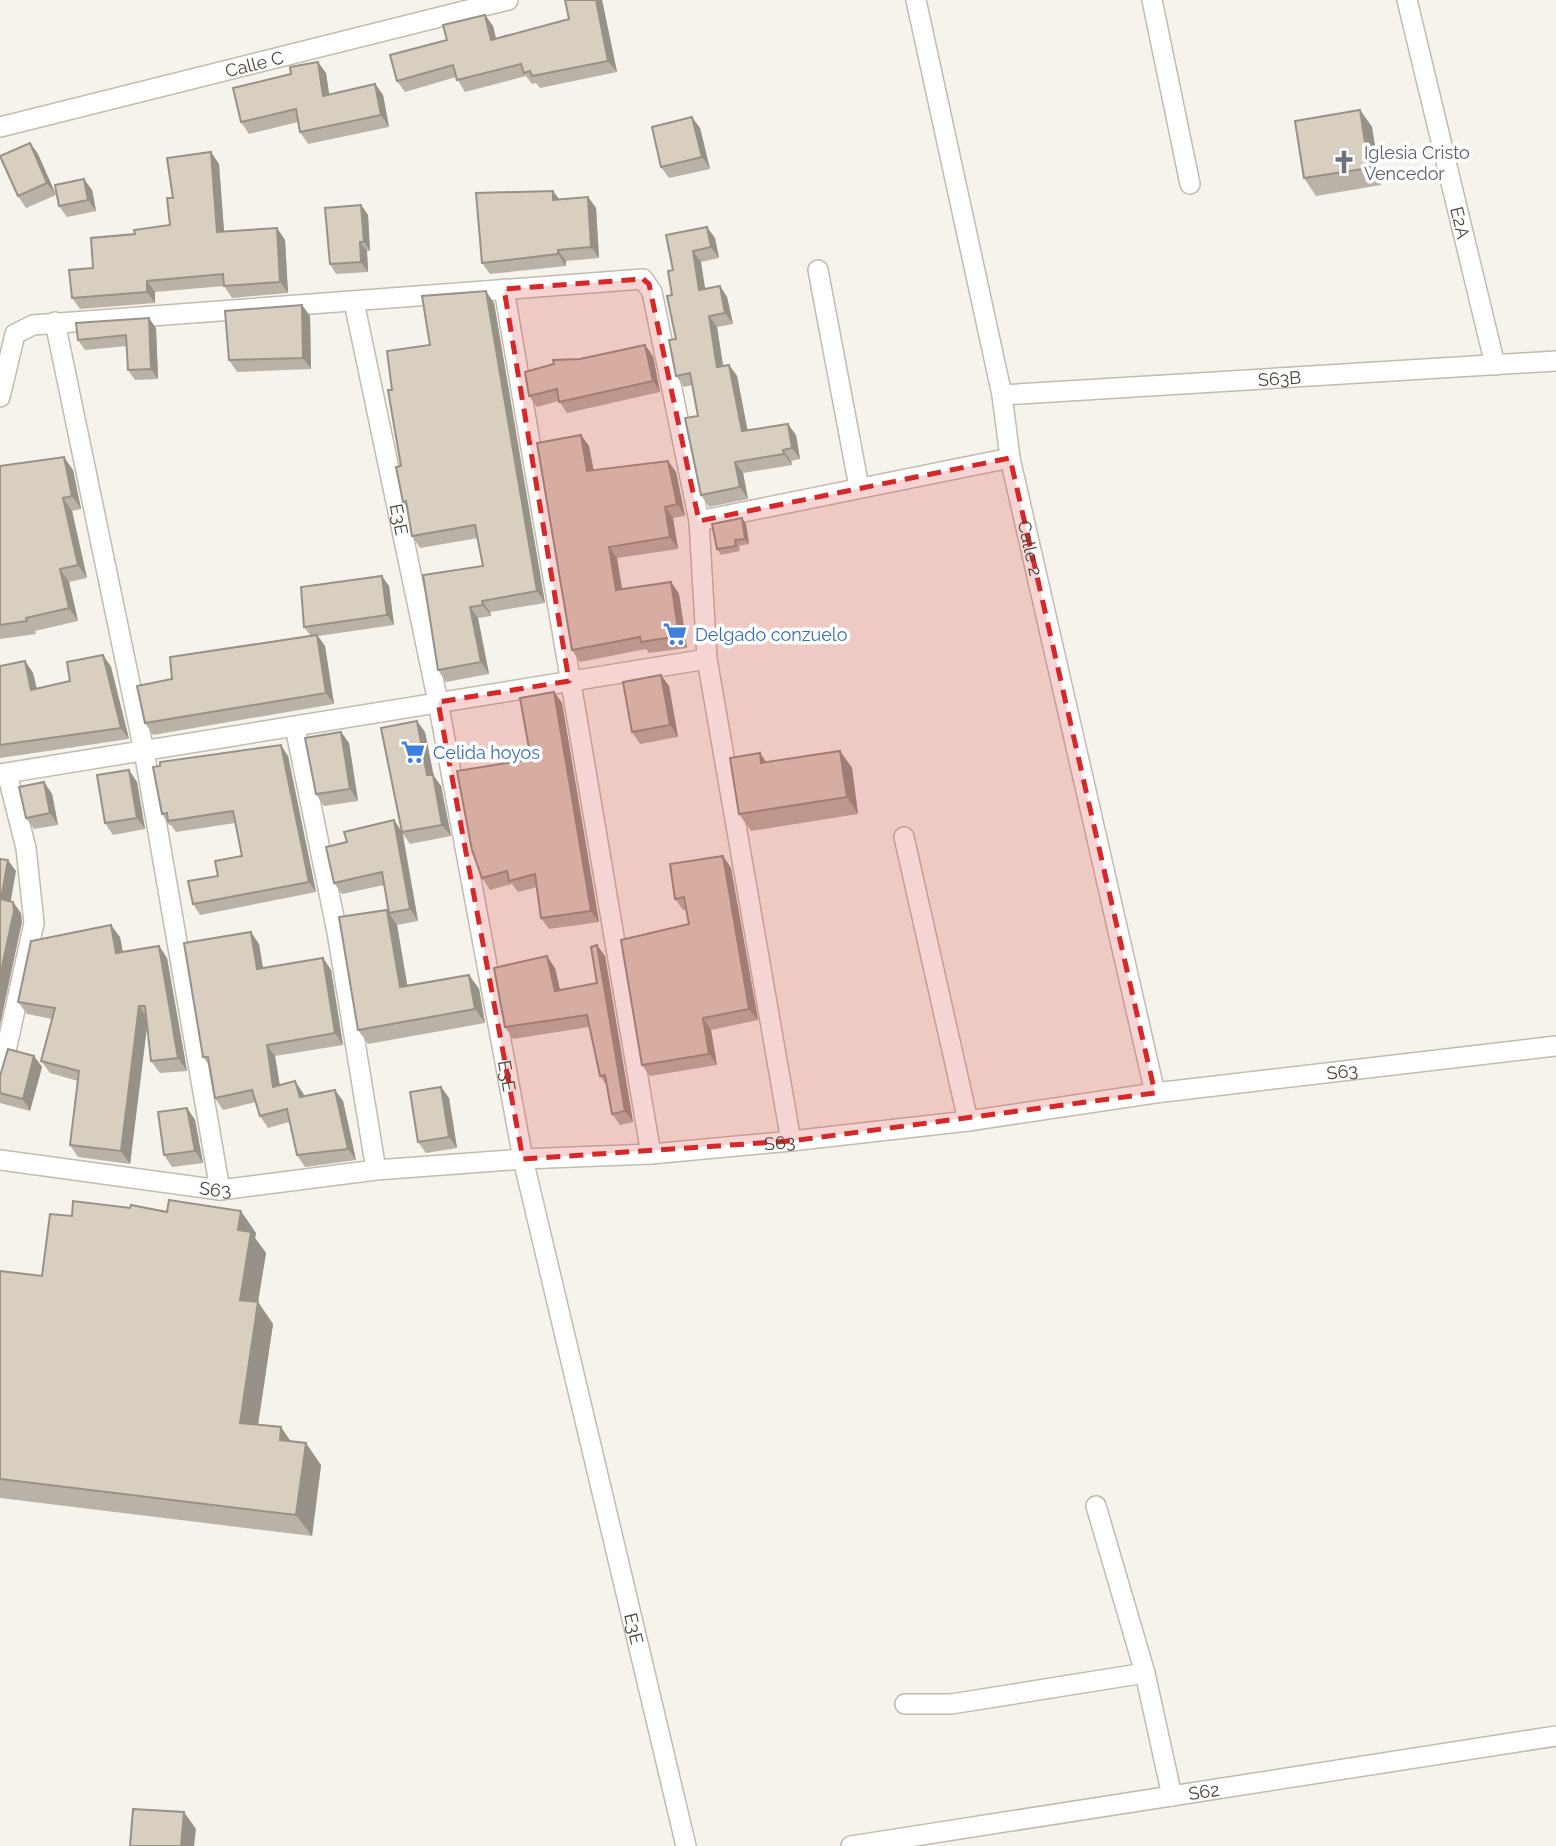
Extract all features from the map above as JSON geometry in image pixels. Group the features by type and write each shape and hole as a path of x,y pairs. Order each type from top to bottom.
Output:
{"street":[{"name":"Calle C","path":"0,127 508,0"},
{"name":"Calle 2","path":"916,0 1002,395 1010,458 1155,1093"},
{"path":"1152,0 1190,184"},
{"name":"E2A","path":"1407,0 1495,365"},
{"path":"818,270 859,487"},
{"path":"0,397 15,334 33,326 55,322 643,279 649,284 699,521 707,659 791,1141"},
{"path":"504,289 651,1154"},
{"name":"E3E","path":"354,302 439,702 523,1159 686,1846"},
{"path":"55,322 144,751 220,1190"},
{"name":"S63B","path":"1002,395 1556,361"},
{"path":"699,521 1010,458"},
{"path":"0,1078 34,923 26,848 4,773 707,659"},
{"path":"295,727 337,932 376,1170"},
{"path":"904,837 968,1121"},
{"name":"S63","path":"0,1160 220,1190 376,1170 523,1159 651,1154 791,1141 968,1121 1155,1093 1556,1046"},
{"path":"1096,1506 1145,1673 1172,1796"},
{"path":"905,1704 951,1704 1145,1673"},
{"name":"S62","path":"851,1846 890,1843 1556,1736"}],"highlighted area":[{"path":"643,279 649,284 699,521 1010,458 1155,1093 791,1141 523,1159 438,702 569,681 504,289"}],"building":[{"path":"565,0 596,0 608,61 532,76 530,71 524,73 521,64 457,80 453,65 397,81 390,55 447,40 443,25 485,15 491,40 569,19"},
{"path":"318,62 323,96 375,84 381,115 300,132 296,109 241,122 233,88 291,74 290,67"},
{"path":"1360,110 1369,168 1304,178 1295,121"},
{"path":"692,117 702,157 661,167 652,127"},
{"path":"30,143 47,183 18,196 0,156"},
{"path":"211,152 217,232 277,228 280,282 224,286 223,274 147,281 147,292 72,298 69,270 93,268 91,238 135,234 134,230 170,225 167,198 173,198 167,158"},
{"path":"84,179 88,200 59,206 55,185"},
{"path":"553,191 553,200 588,197 591,247 558,250 558,254 482,263 476,193"},
{"path":"361,205 364,242 360,242 361,262 330,264 325,208"},
{"path":"707,227 711,247 693,251 699,290 720,286 725,313 709,316 717,367 729,365 742,431 788,424 792,448 783,450 784,454 735,462 740,487 701,495 685,418 698,416 690,373 676,376 669,340 676,339 667,296 672,295 668,271 673,270 666,235"},
{"path":"486,291 537,591 482,601 483,605 470,607 481,662 438,670 423,575 483,566 475,525 412,536 396,467 401,466 388,390 392,390 387,351 430,345 422,296"},
{"path":"302,305 303,358 229,360 225,311"},
{"path":"149,318 151,369 128,370 126,335 78,340 76,323"},
{"path":"645,345 653,381 559,402 557,389 529,396 525,372 554,364 553,360 580,359"},
{"path":"581,435 587,471 668,461 677,504 665,507 670,537 609,547 616,590 671,582 679,636 641,642 640,637 572,650 537,443"},
{"path":"64,457 72,496 63,498 78,565 60,569 69,608 26,618 27,621 0,625 0,466"},
{"path":"742,518 745,539 735,540 736,546 717,549 712,524"},
{"path":"382,576 387,615 304,627 301,587"},
{"path":"317,635 326,693 145,723 137,686 172,679 170,657"},
{"path":"103,655 121,728 0,745 0,666 25,661 31,690 70,681 67,662"},
{"path":"661,675 670,725 632,732 623,682"},
{"path":"554,692 591,911 541,918 535,874 509,881 507,871 482,878 472,850 457,771 531,759 520,698"},
{"path":"417,721 427,775 433,775 442,825 402,832 381,728"},
{"path":"341,732 350,789 316,794 305,738"},
{"path":"281,745 309,882 193,904 188,881 218,876 215,861 242,856 233,811 168,821 167,813 162,814 153,767 160,766 160,762"},
{"path":"840,751 847,797 739,814 730,758 760,753 761,763"},
{"path":"129,770 137,818 105,823 97,775"},
{"path":"44,782 50,813 26,818 19,787"},
{"path":"394,820 410,909 389,913 382,872 334,883 326,847 347,842 344,832"},
{"path":"723,856 749,1009 703,1018 709,1054 642,1065 621,940 689,924 684,897 675,899 670,864"},
{"path":"0,859 8,860 1,899 13,902 14,911 0,976"},
{"path":"387,910 400,987 469,975 475,1009 358,1030 339,917"},
{"path":"111,925 116,953 159,946 178,1058 151,1061 145,1006 139,1006 121,1151 70,1145 79,1071 41,1061 55,1008 18,1002 31,941"},
{"path":"251,932 257,969 323,958 335,1033 267,1045 273,1087 295,1081 300,1097 335,1090 348,1149 297,1155 287,1109 260,1116 252,1090 215,1098 208,1057 203,1057 184,943"},
{"path":"597,945 625,1111 612,1114 605,1075 600,1076 587,1015 505,1027 494,968 547,956 555,991 597,983 591,947"},
{"path":"8,1049 34,1056 23,1099 0,1093 0,1076"},
{"path":"441,1087 449,1137 418,1142 410,1092"},
{"path":"187,1108 195,1151 164,1155 158,1112"},
{"path":"169,1200 241,1211 238,1230 251,1232 240,1300 258,1302 240,1423 281,1427 280,1440 306,1443 296,1515 0,1479 0,1271 42,1276 50,1214 72,1216 73,1201 130,1208 131,1205 167,1212"},
{"path":"133,1809 184,1812 181,1846 130,1846"}],"place":[{"name":"Iglesia Cristo Vencedor","path":"1344,162"},
{"name":"Delgado conzuelo","path":"675,634"},
{"name":"Celida hoyos","path":"413,752"}]}
